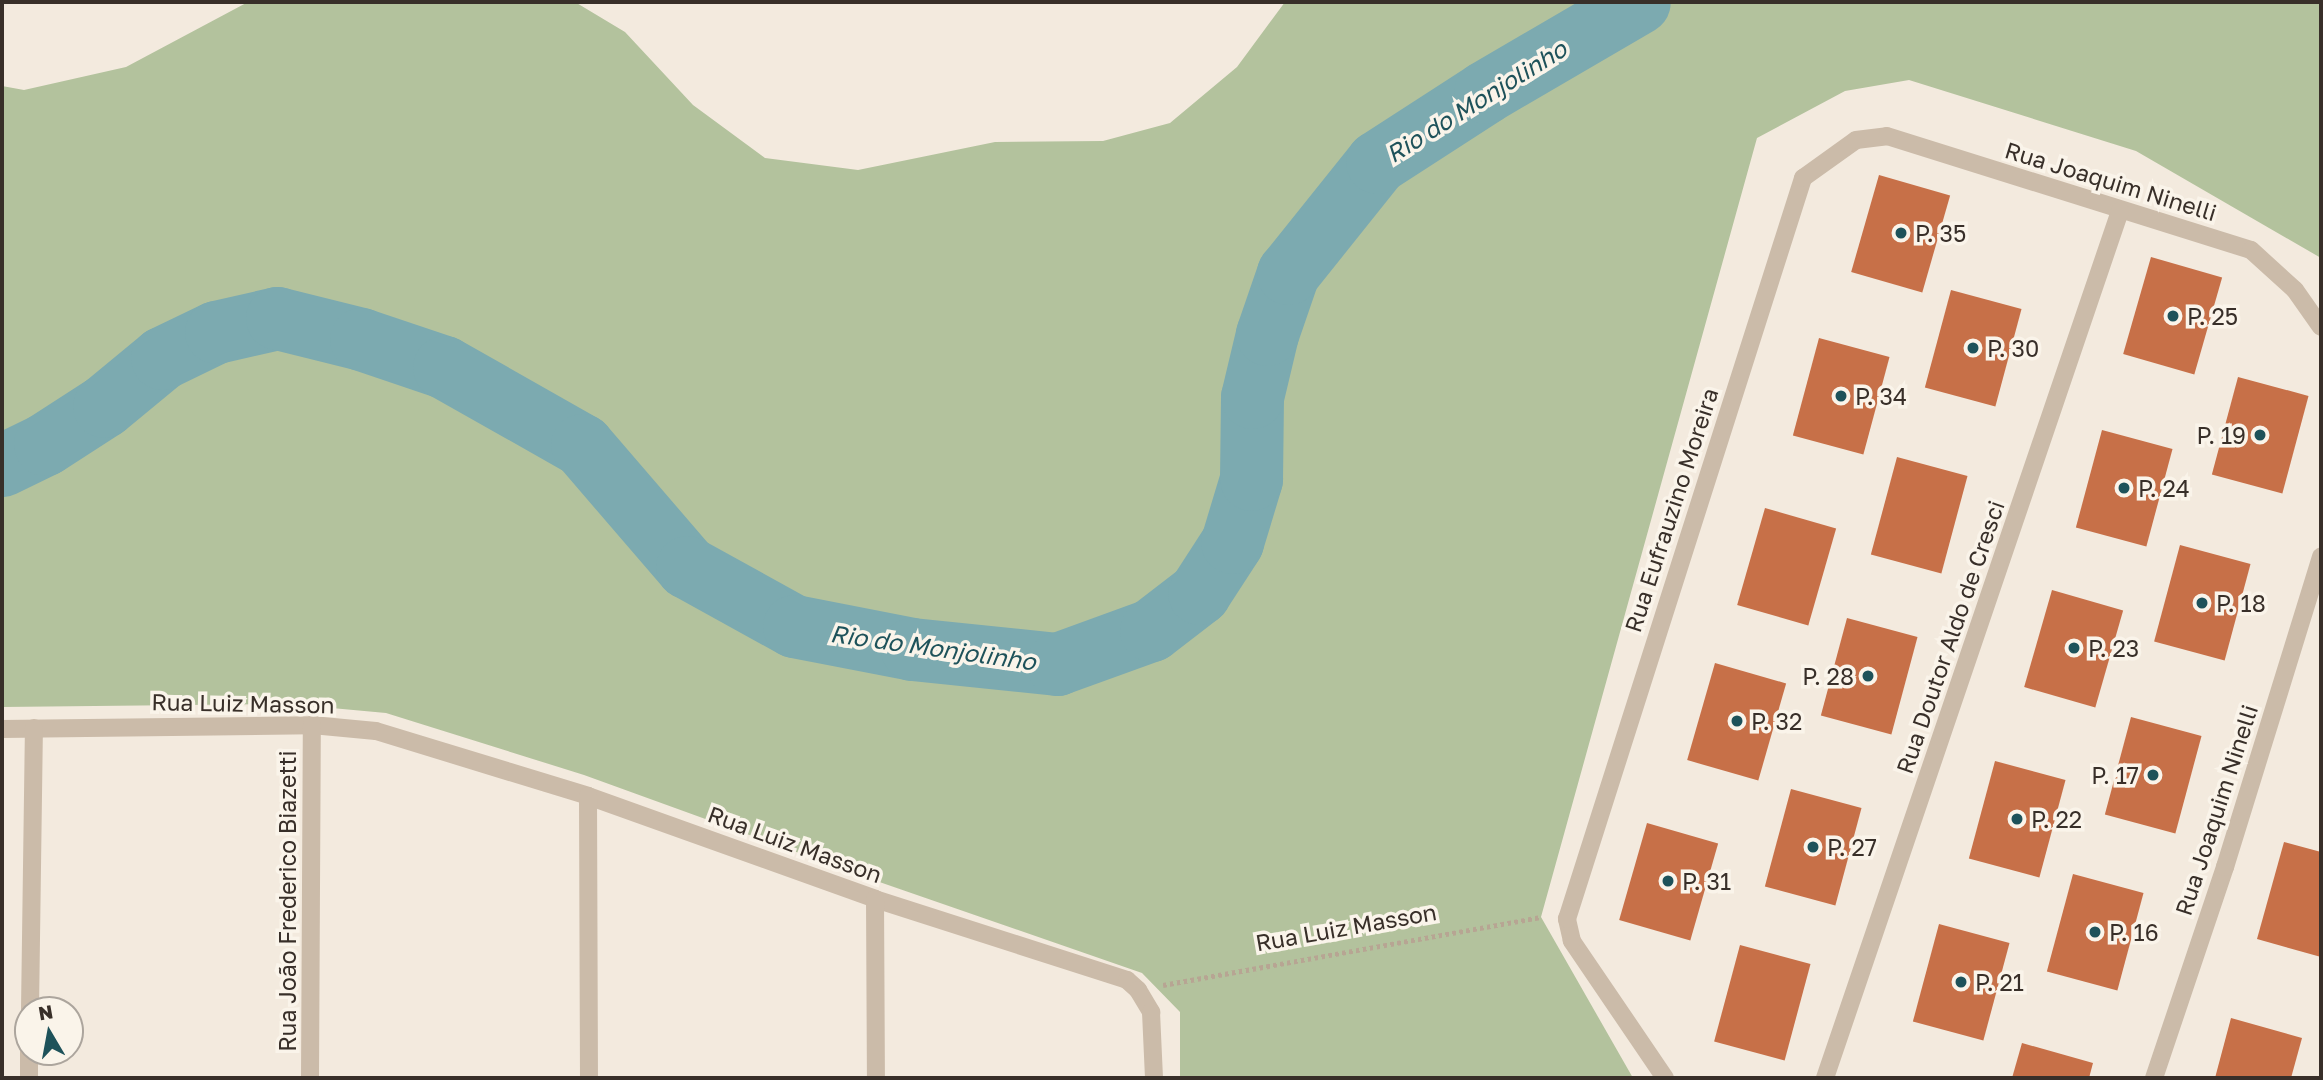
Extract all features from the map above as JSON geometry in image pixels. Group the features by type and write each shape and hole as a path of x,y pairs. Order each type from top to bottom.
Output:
{"street":[{"name":"Rua Joaquim Ninelli","path":"1856,140 1887,136 2251,250 2295,290 2321,327"},
{"name":"Rua Eufrauzino Moreira","path":"1567,919 1802,178 1856,140"},
{"name":"Rua Doutor Aldo de Cresci","path":"1825,1078 2120,211"},
{"name":"Rua Joaquim Ninelli","path":"2154,1078 2225,867 2321,556"},
{"name":"Rua Luiz Masson","path":"2,729 312,725 376,731 588,796 875,899 1127,980 1138,989"},
{"name":"Rua João Frederico Biazetti","path":"310,1078 312,725"},
{"path":"30,996 34,727"},
{"path":"588,796 589,1078"},
{"path":"875,899 876,1078"},
{"path":"1567,919 1572,941 1665,1078"},
{"path":"1138,989 1153,1020 1154,1078"}],"path":[{"name":"Rua Luiz Masson","path":"1138,989 1541,917 1567,919"}],"green space":[{"path":"248,2 575,2 625,32 693,105 765,158 858,170 995,142 1103,141 1170,123 1237,67 1285,2 2321,2 2321,258 2136,151 1909,80 1845,91 1757,138 1541,917 1633,1078 1180,1078 1180,1012 1142,973 865,877 584,775 386,713 288,704 2,707 2,86 24,90 126,67"}],"building":[{"name":"P. 35","path":"1879,175 1950,195 1922,292 1851,272"},
{"name":"P. 25","path":"2151,257 2222,277 2194,374 2123,354"},
{"name":"P. 30","path":"1951,290 2022,309 1995,406 1925,388"},
{"name":"P. 34","path":"1819,338 1890,357 1863,454 1793,436"},
{"name":"P. 19","path":"2238,377 2309,396 2282,493 2212,475"},
{"name":"P. 24","path":"2102,430 2173,449 2146,546 2076,528"},
{"path":"1897,457 1968,476 1941,573 1871,555"},
{"path":"1765,508 1836,528 1808,625 1737,605"},
{"name":"P. 18","path":"2180,545 2251,564 2225,660 2154,642"},
{"name":"P. 23","path":"2052,590 2123,610 2095,707 2024,687"},
{"name":"P. 28","path":"1847,618 1918,637 1891,734 1821,716"},
{"name":"P. 32","path":"1715,663 1786,683 1758,780 1687,760"},
{"name":"P. 17","path":"2131,717 2202,736 2175,833 2105,815"},
{"name":"P. 22","path":"1995,761 2066,780 2039,877 1969,859"},
{"name":"P. 27","path":"1791,789 1862,808 1835,905 1765,887"},
{"name":"P. 31","path":"1647,823 1718,843 1690,940 1619,920"},
{"path":"2284,842 2321,852 2321,957 2257,939"},
{"name":"P. 16","path":"2073,874 2144,893 2117,990 2047,972"},
{"name":"P. 21","path":"1939,924 2010,943 1983,1040 1913,1022"},
{"path":"1740,945 1811,964 1785,1060 1714,1042"},
{"path":"2231,1018 2302,1038 2291,1078 2215,1078"},
{"path":"2022,1043 2093,1063 2089,1078 2012,1078"}],"waterway":[{"name":"Rio do Monjolinho","path":"2,465 45,444 104,406 162,358 216,332 277,318 361,339 444,367 582,445 687,567 794,626 912,649 1057,664 1151,630 1199,593 1232,542 1251,479 1252,397 1267,334 1288,273 1377,162 1485,92 1639,2"}],"place":[{"name":"P. 35","path":"1901,233"},
{"name":"P. 25","path":"2173,316"},
{"name":"P. 30","path":"1973,348"},
{"name":"P. 34","path":"1841,396"},
{"name":"P. 19","path":"2260,435"},
{"name":"P. 24","path":"2124,488"},
{"name":"P. 18","path":"2202,603"},
{"name":"P. 23","path":"2074,648"},
{"name":"P. 28","path":"1868,676"},
{"name":"P. 32","path":"1737,721"},
{"name":"P. 17","path":"2153,775"},
{"name":"P. 22","path":"2017,819"},
{"name":"P. 27","path":"1813,847"},
{"name":"P. 31","path":"1668,881"},
{"name":"P. 16","path":"2095,932"},
{"name":"P. 21","path":"1961,982"}]}
